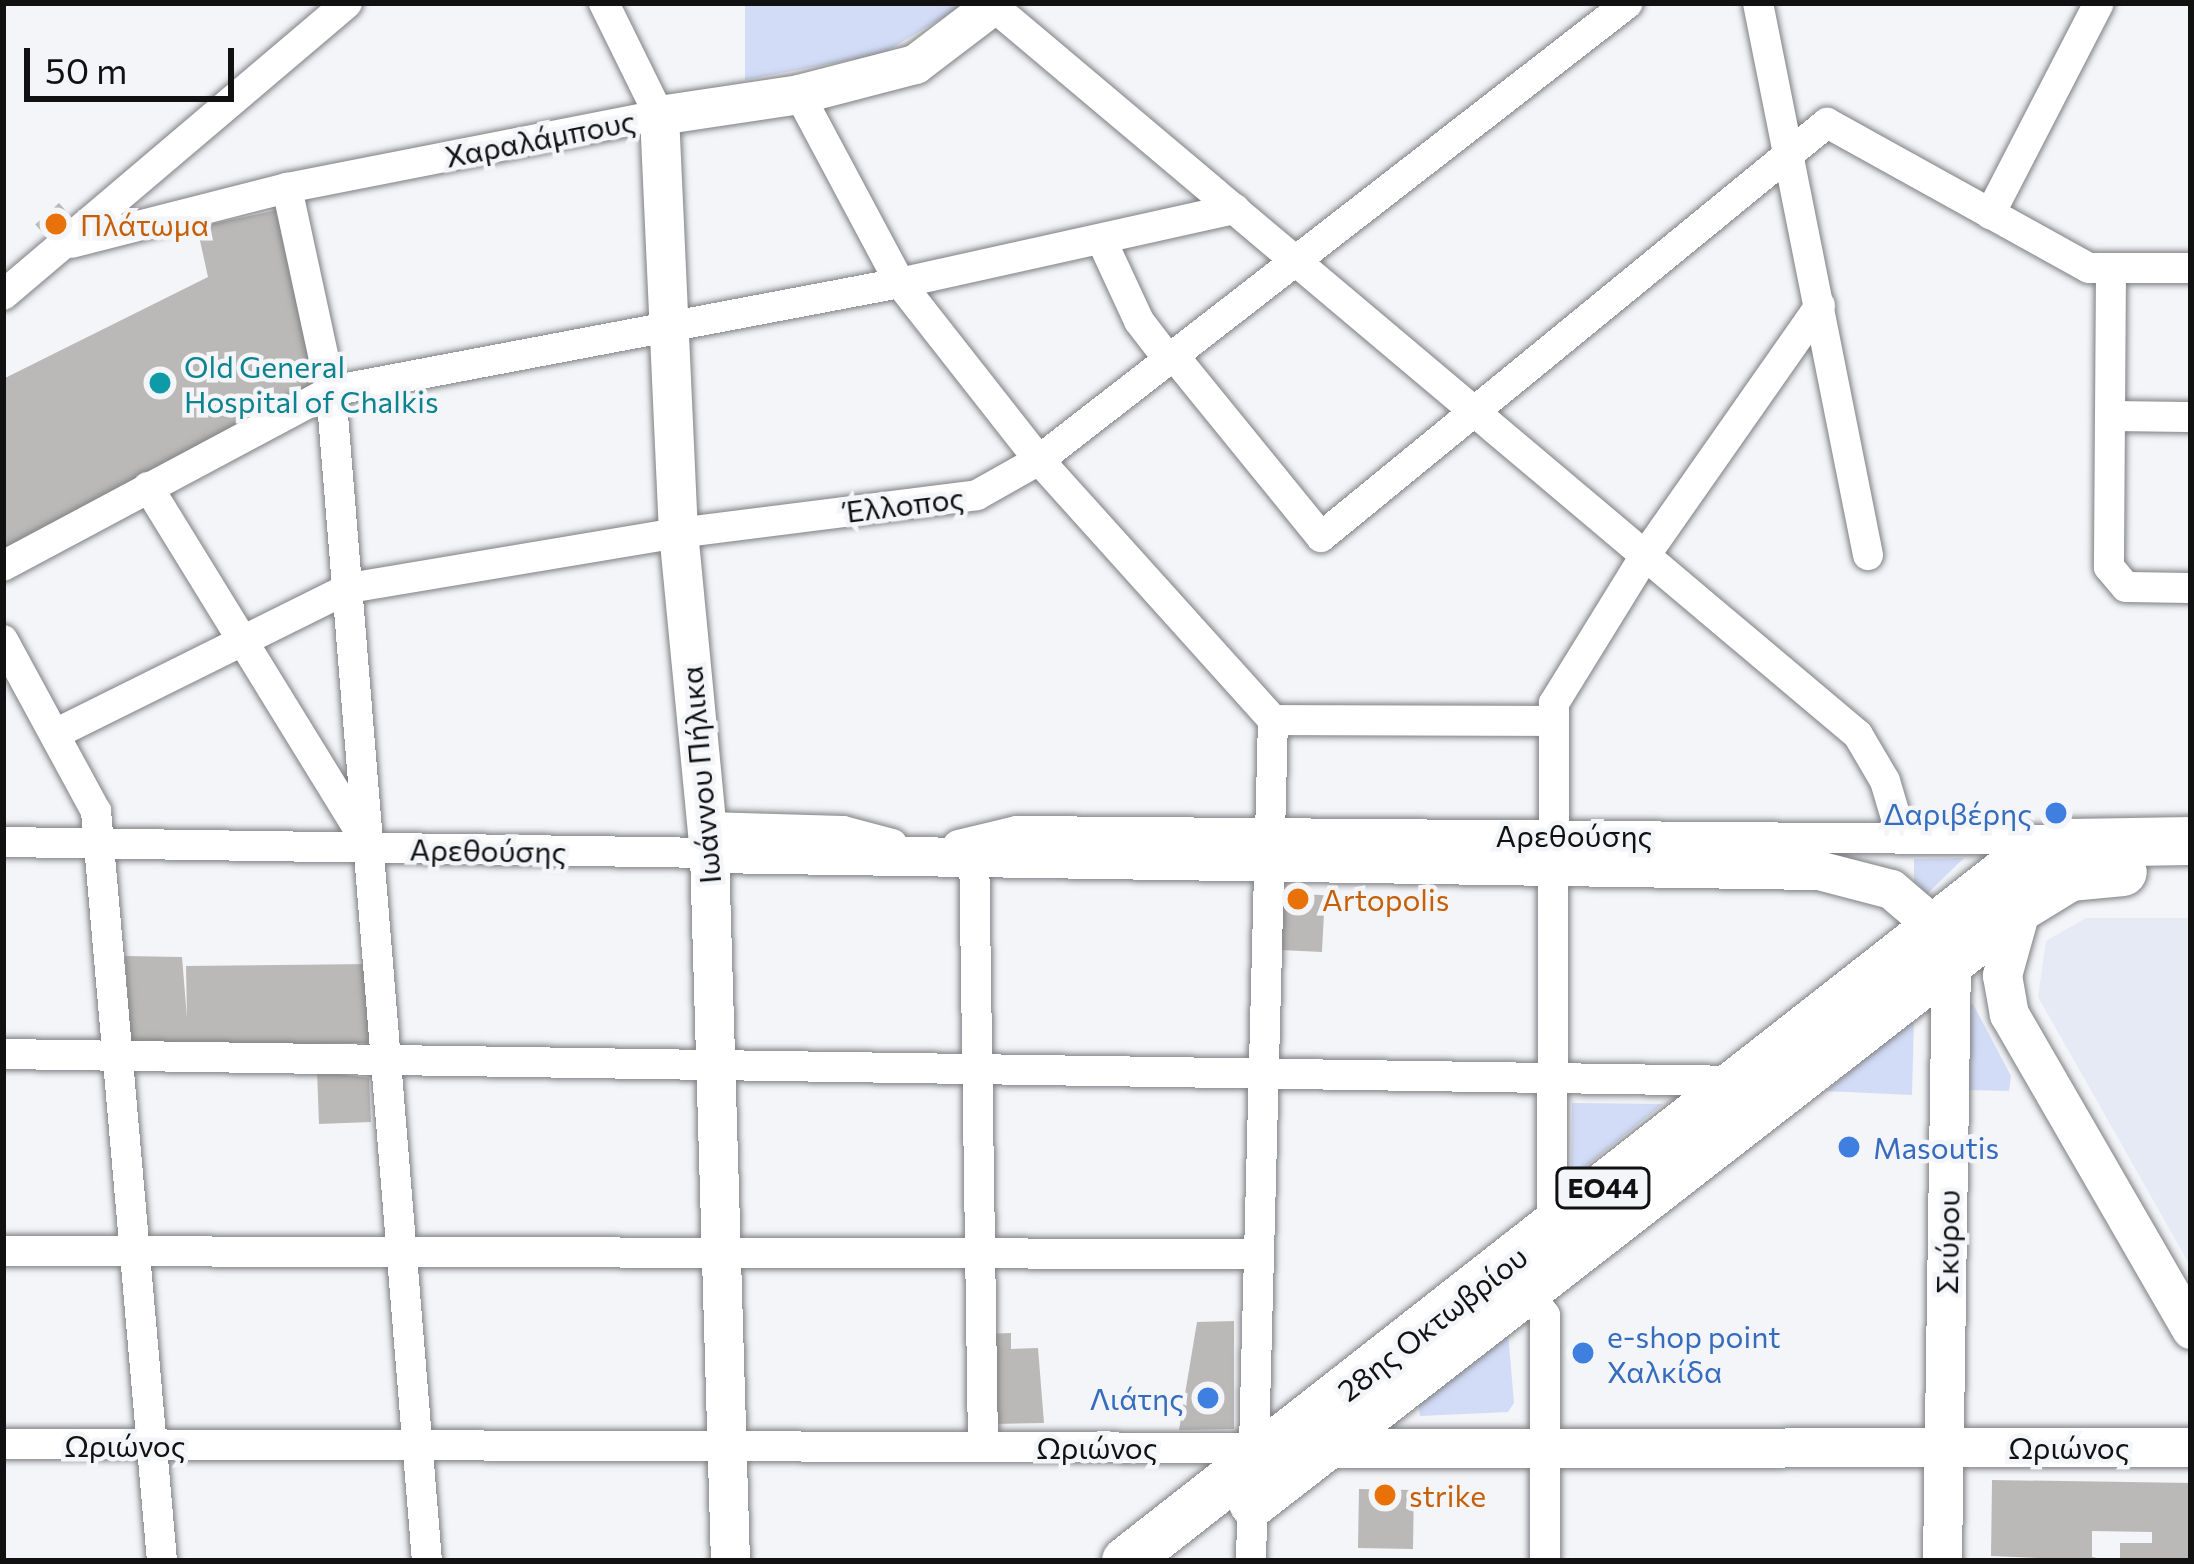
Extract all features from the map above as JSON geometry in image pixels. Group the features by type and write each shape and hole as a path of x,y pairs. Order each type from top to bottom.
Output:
{"main road":[{"name":"Αρεθούσης","path":"2090,840 2191,841"},
{"name":"28ης Οκτωβρίου","path":"1178,1561 1258,1465 1329,1448 1528,1292 1942,944 2026,860 2090,840"},
{"name":"ΕΟ44","path":"1942,944 2089,873 2191,873"},
{"name":"28ης Οκτωβρίου","path":"1126,1561 1258,1465 1739,1081 1942,944"}],"street":[{"path":"3,296 71,243 347,3"},
{"name":"Ιωάννου Πήλικα","path":"604,3 659,115 678,533 708,840 730,1561"},
{"name":"Έλλοπος","path":"55,734 350,588 678,533 977,495 1039,460 1628,3"},
{"path":"1758,3 1791,148 1868,555"},
{"path":"1990,214 2099,3"},
{"path":"998,4 1858,735 1886,781 1902,838"},
{"name":"Χαραλάμπους","path":"71,243 286,188 659,115 800,94 915,64 998,4"},
{"path":"800,94 900,284 1039,460 1273,720 1258,1254 1258,1465 1251,1561"},
{"path":"1101,239 1139,321 1321,537 1469,409 1827,123 1844,126 2089,268 2191,268"},
{"path":"286,188 331,391 427,1561"},
{"path":"3,566 331,391 900,284 1235,209"},
{"path":"2110,271 2110,567 2126,587 2191,588"},
{"path":"1552,1228 1553,721 1560,686 1820,306"},
{"path":"2110,416 2191,417"},
{"path":"148,487 239,643 370,848"},
{"path":"3,640 97,811 162,1561"},
{"path":"1273,720 1553,721"},
{"name":"Αρεθούσης","path":"3,842 370,848 708,840 974,852 1555,850 1902,838 2090,840"},
{"name":"Αρεθούσης","path":"1555,850 1853,874 1898,894 1942,944"},
{"path":"974,852 983,1447"},
{"path":"2021,908 2002,975 2009,1014 2191,1329"},
{"name":"Σκύρου","path":"1942,944 1942,1561"},
{"path":"3,1054 119,1050 1739,1081"},
{"path":"3,1251 1258,1254"},
{"path":"1528,1292 1545,1315 1545,1561"},
{"name":"Ωριώνος","path":"3,1444 983,1447 1258,1465"},
{"name":"Ωριώνος","path":"1329,1448 2191,1447"}],"shaded area":[{"path":"745,3 967,3 882,54 745,80"},
{"path":"1964,858 1927,894 1914,882 1914,859"},
{"path":"2086,918 2191,918 2191,1267 2038,997 2046,941"},
{"path":"1973,1004 2011,1076 2009,1091 1964,1090 1964,1005"},
{"path":"1914,1018 1912,1095 1826,1091"},
{"path":"1572,1103 1663,1104 1571,1178"},
{"path":"1508,1333 1514,1403 1508,1412 1420,1416 1418,1402"}],"building":[{"name":"Πλάτωμα","path":"59,203 75,221 51,242 35,224"},
{"name":"Old General Hospital of Chalkis","path":"277,210 317,386 3,556 3,379 208,277 197,227"},
{"path":"1283,893 1325,895 1322,952 1280,950"},
{"path":"125,956 182,957 187,1018 186,966 371,964 372,1043 131,1047"},
{"path":"317,1071 369,1078 371,1122 319,1124"},
{"path":"1234,1321 1234,1429 1179,1430 1197,1322"},
{"path":"1011,1333 1011,1349 1038,1348 1044,1423 991,1424 985,1334"},
{"path":"1992,1480 2191,1483 2191,1561 2120,1561 2120,1543 2152,1543 2152,1532 2092,1531 2092,1557 2112,1561 1991,1556"},
{"path":"1359,1489 1414,1490 1413,1549 1358,1548"}],"place":[{"name":"Πλάτωμα","path":"56,224"},
{"name":"Old General Hospital of Chalkis","path":"160,383"},
{"name":"Δαριβέρης","path":"2056,813"},
{"name":"Artopolis","path":"1298,899"},
{"name":"Masoutis","path":"1849,1147"},
{"name":"e-shop point Χαλκίδα","path":"1583,1353"},
{"name":"Λιάτης","path":"1208,1398"},
{"name":"strike","path":"1385,1495"}]}
